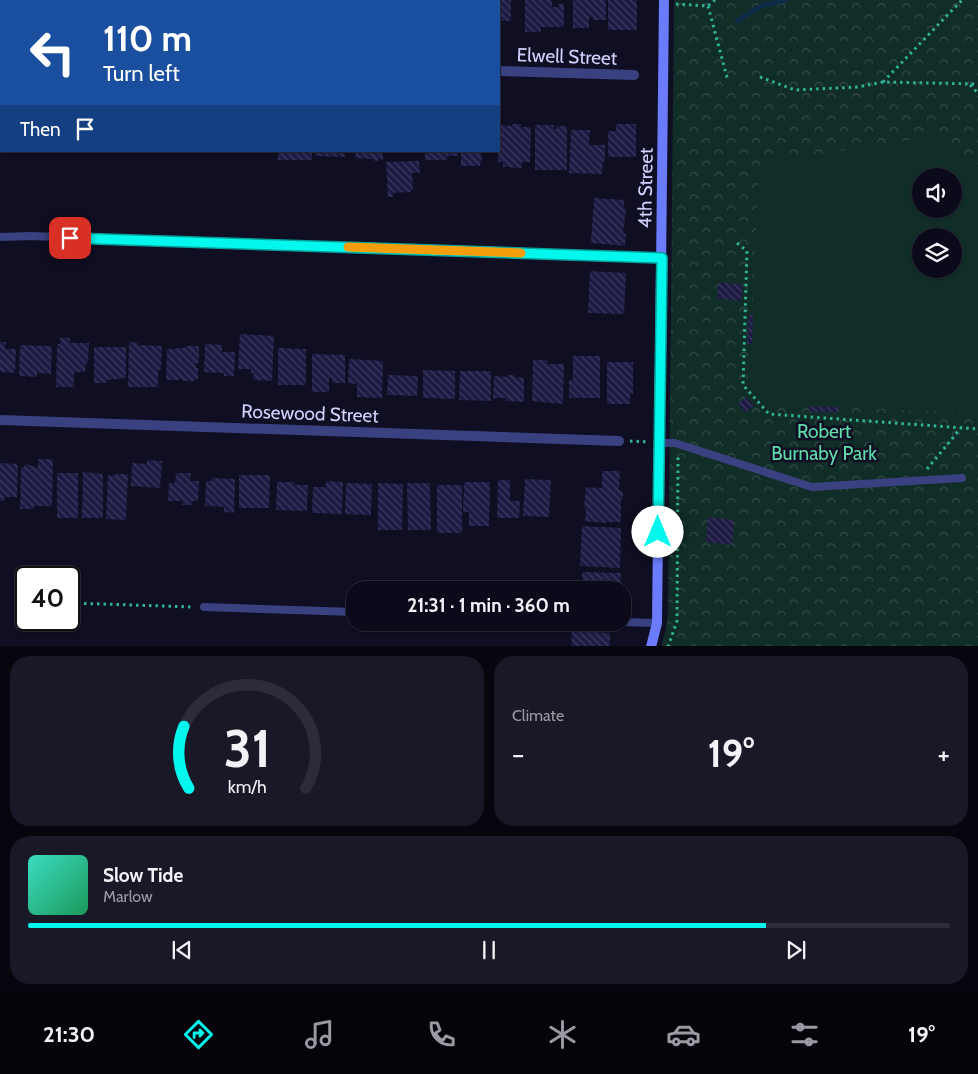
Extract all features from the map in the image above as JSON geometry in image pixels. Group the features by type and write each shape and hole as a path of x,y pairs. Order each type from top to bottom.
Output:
{"street":[{"name":"4th Street","path":"651,646 657,623 664,2"},
{"name":"Elwell Street","path":"500,71 634,75"},
{"name":"Rosewood Street","path":"0,420 619,441"}],"lane":[{"path":"0,237 30,236 662,258"},
{"path":"658,443 678,444 812,487 962,478"},
{"path":"204,607 346,612"},
{"path":"631,622 657,623"}],"path":[{"path":"664,2 708,6 716,0"},
{"path":"883,82 962,0"},
{"path":"708,6 728,80"},
{"path":"760,77 795,90 858,87 883,82 978,84"},
{"path":"970,85 978,93"},
{"path":"737,243 747,251 743,385 769,414 978,429"},
{"path":"917,481 961,428"},
{"path":"619,441 658,443"},
{"path":"668,646 678,621 678,444"},
{"path":"80,603 204,607"}],"green space":[{"name":"Robert Burnaby Park","path":"674,0 978,0 978,646 661,646 668,615"},
{"path":"931,137 978,165 978,413 765,404 749,387 759,169 762,163"}],"building":[{"path":"500,0 511,0 511,21 500,21"},
{"path":"525,0 552,0 552,7 559,7 559,4 564,4 564,27 541,27 541,32 525,32"},
{"path":"573,0 606,0 606,20 593,20 593,17 589,17 589,28 573,28"},
{"path":"608,0 637,0 637,30 608,30"},
{"path":"512,124 521,124 521,127 531,127 530,162 522,162 522,168 503,167 503,162 498,162 500,125 512,126"},
{"path":"616,124 636,124 636,157 608,157 608,131 616,131"},
{"path":"535,125 554,125 554,129 557,129 556,126 567,126 567,170 535,170"},
{"path":"571,130 590,130 589,145 605,145 605,161 603,161 602,174 569,173"},
{"path":"278,152 312,152 312,160 278,160"},
{"path":"315,152 345,152 345,157 315,156"},
{"path":"355,152 383,152 383,160 373,161 373,159 355,158"},
{"path":"425,152 458,152 458,156 447,156 447,160 425,160"},
{"path":"461,152 481,152 482,164 480,163 480,166 461,166"},
{"path":"419,161 420,173 412,173 413,190 411,192 393,193 393,197 388,197 386,162"},
{"path":"594,198 624,200 624,208 626,208 623,233 626,234 625,246 591,243"},
{"path":"590,271 626,273 624,314 588,313"},
{"path":"719,282 743,285 741,301 717,298"},
{"path":"749,315 753,315 752,344 747,344"},
{"path":"240,334 274,336 272,381 253,380 254,373 251,373 251,369 238,369"},
{"path":"60,338 70,338 70,343 89,343 88,363 86,363 85,372 74,372 74,387 56,387 57,344 60,344"},
{"path":"0,342 6,342 5,349 16,349 15,373 0,372"},
{"path":"129,342 139,343 138,345 162,346 161,370 158,370 158,387 128,387"},
{"path":"205,344 222,345 222,352 235,352 234,376 224,376 224,373 204,372"},
{"path":"20,345 52,346 51,374 37,373 37,377 19,376"},
{"path":"185,346 199,346 199,363 196,363 198,380 166,380 167,349 185,348"},
{"path":"94,347 126,347 126,378 107,380 106,383 94,383"},
{"path":"278,348 306,349 306,385 278,385"},
{"path":"312,354 345,355 345,383 332,383 332,378 329,378 329,392 312,392"},
{"path":"573,356 600,356 600,398 569,398 569,380 573,380"},
{"path":"349,359 383,361 382,398 357,397 357,384 348,383"},
{"path":"533,360 547,360 547,364 564,364 563,404 532,401"},
{"path":"607,362 633,362 633,394 630,394 630,404 607,404"},
{"path":"423,370 455,371 455,399 423,398"},
{"path":"460,371 491,371 491,401 459,400"},
{"path":"388,375 418,376 417,396 387,395"},
{"path":"508,375 524,378 524,402 506,401 506,398 493,398 494,376 508,377"},
{"path":"746,397 754,405 746,413 738,404"},
{"path":"809,406 838,407 839,412 809,412"},
{"path":"38,459 53,459 52,506 34,506 34,509 20,509 21,467 24,467 26,464 38,468"},
{"path":"147,460 162,461 160,488 131,486 132,463 147,464"},
{"path":"0,463 18,464 17,497 4,497 4,501 0,501"},
{"path":"602,471 620,471 619,490 623,494 623,499 621,499 621,522 585,521 586,487 602,488"},
{"path":"83,472 103,474 103,518 82,518"},
{"path":"57,473 78,473 78,518 57,518"},
{"path":"176,473 191,473 190,481 199,481 198,501 192,501 192,505 182,505 183,501 168,501 169,483 175,483"},
{"path":"115,474 128,474 126,520 106,519 108,475 115,476"},
{"path":"239,475 270,475 269,508 239,508"},
{"path":"212,478 235,479 234,513 224,512 224,507 205,506 206,481 212,481"},
{"path":"525,479 551,480 549,517 523,516"},
{"path":"498,480 510,480 510,501 520,501 519,518 497,518"},
{"path":"326,481 343,482 342,514 312,513 313,487 326,487"},
{"path":"277,482 294,482 294,485 308,485 307,511 276,510"},
{"path":"464,482 490,482 489,526 469,526 469,512 463,512"},
{"path":"346,483 372,484 371,515 345,514"},
{"path":"378,483 403,484 402,530 378,530"},
{"path":"407,483 430,483 431,530 408,530"},
{"path":"437,485 462,485 462,533 437,533"},
{"path":"708,517 734,520 732,545 706,542"},
{"path":"582,526 621,528 620,568 580,566"},
{"path":"582,572 621,573 621,581 582,581"},
{"path":"572,631 610,633 610,646 571,646"}],"waterway":[{"path":"737,21 761,6 786,0"}],"slow traffic":[{"path":"348,247 521,253"}],"route":[{"path":"70,238 662,258 658,532"}]}
